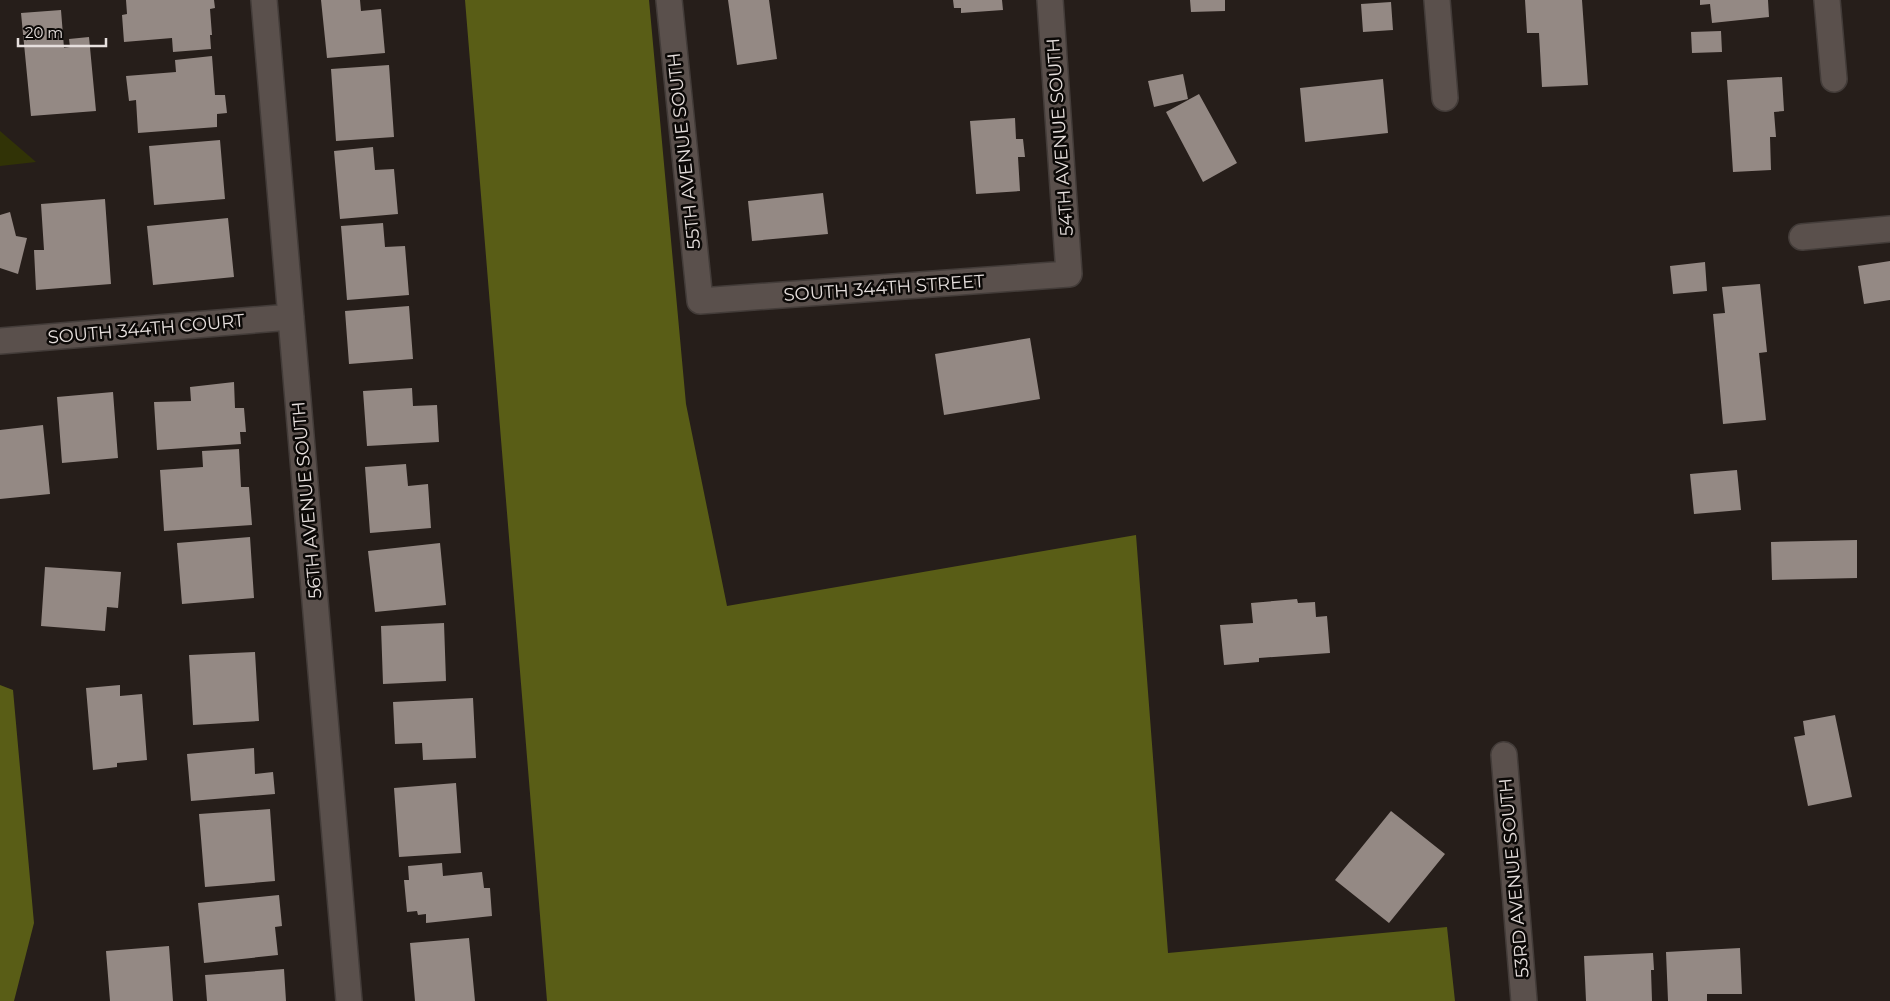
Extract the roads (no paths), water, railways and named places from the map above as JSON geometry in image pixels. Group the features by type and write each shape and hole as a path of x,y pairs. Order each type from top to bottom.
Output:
{"street":[{"name":"56TH AVENUE SOUTH","path":"264,0 349,1001"},
{"name":"55TH AVENUE SOUTH","path":"669,0 700,301"},
{"name":"54TH AVENUE SOUTH","path":"1050,0 1069,274"},
{"path":"1437,0 1445,98"},
{"path":"1827,0 1834,79"},
{"path":"1802,237 1890,229"},
{"name":"SOUTH 344TH STREET","path":"700,301 1069,274"},
{"name":"SOUTH 344TH COURT","path":"0,341 291,317"},
{"name":"53RD AVENUE SOUTH","path":"1504,755 1524,1001"}]}
